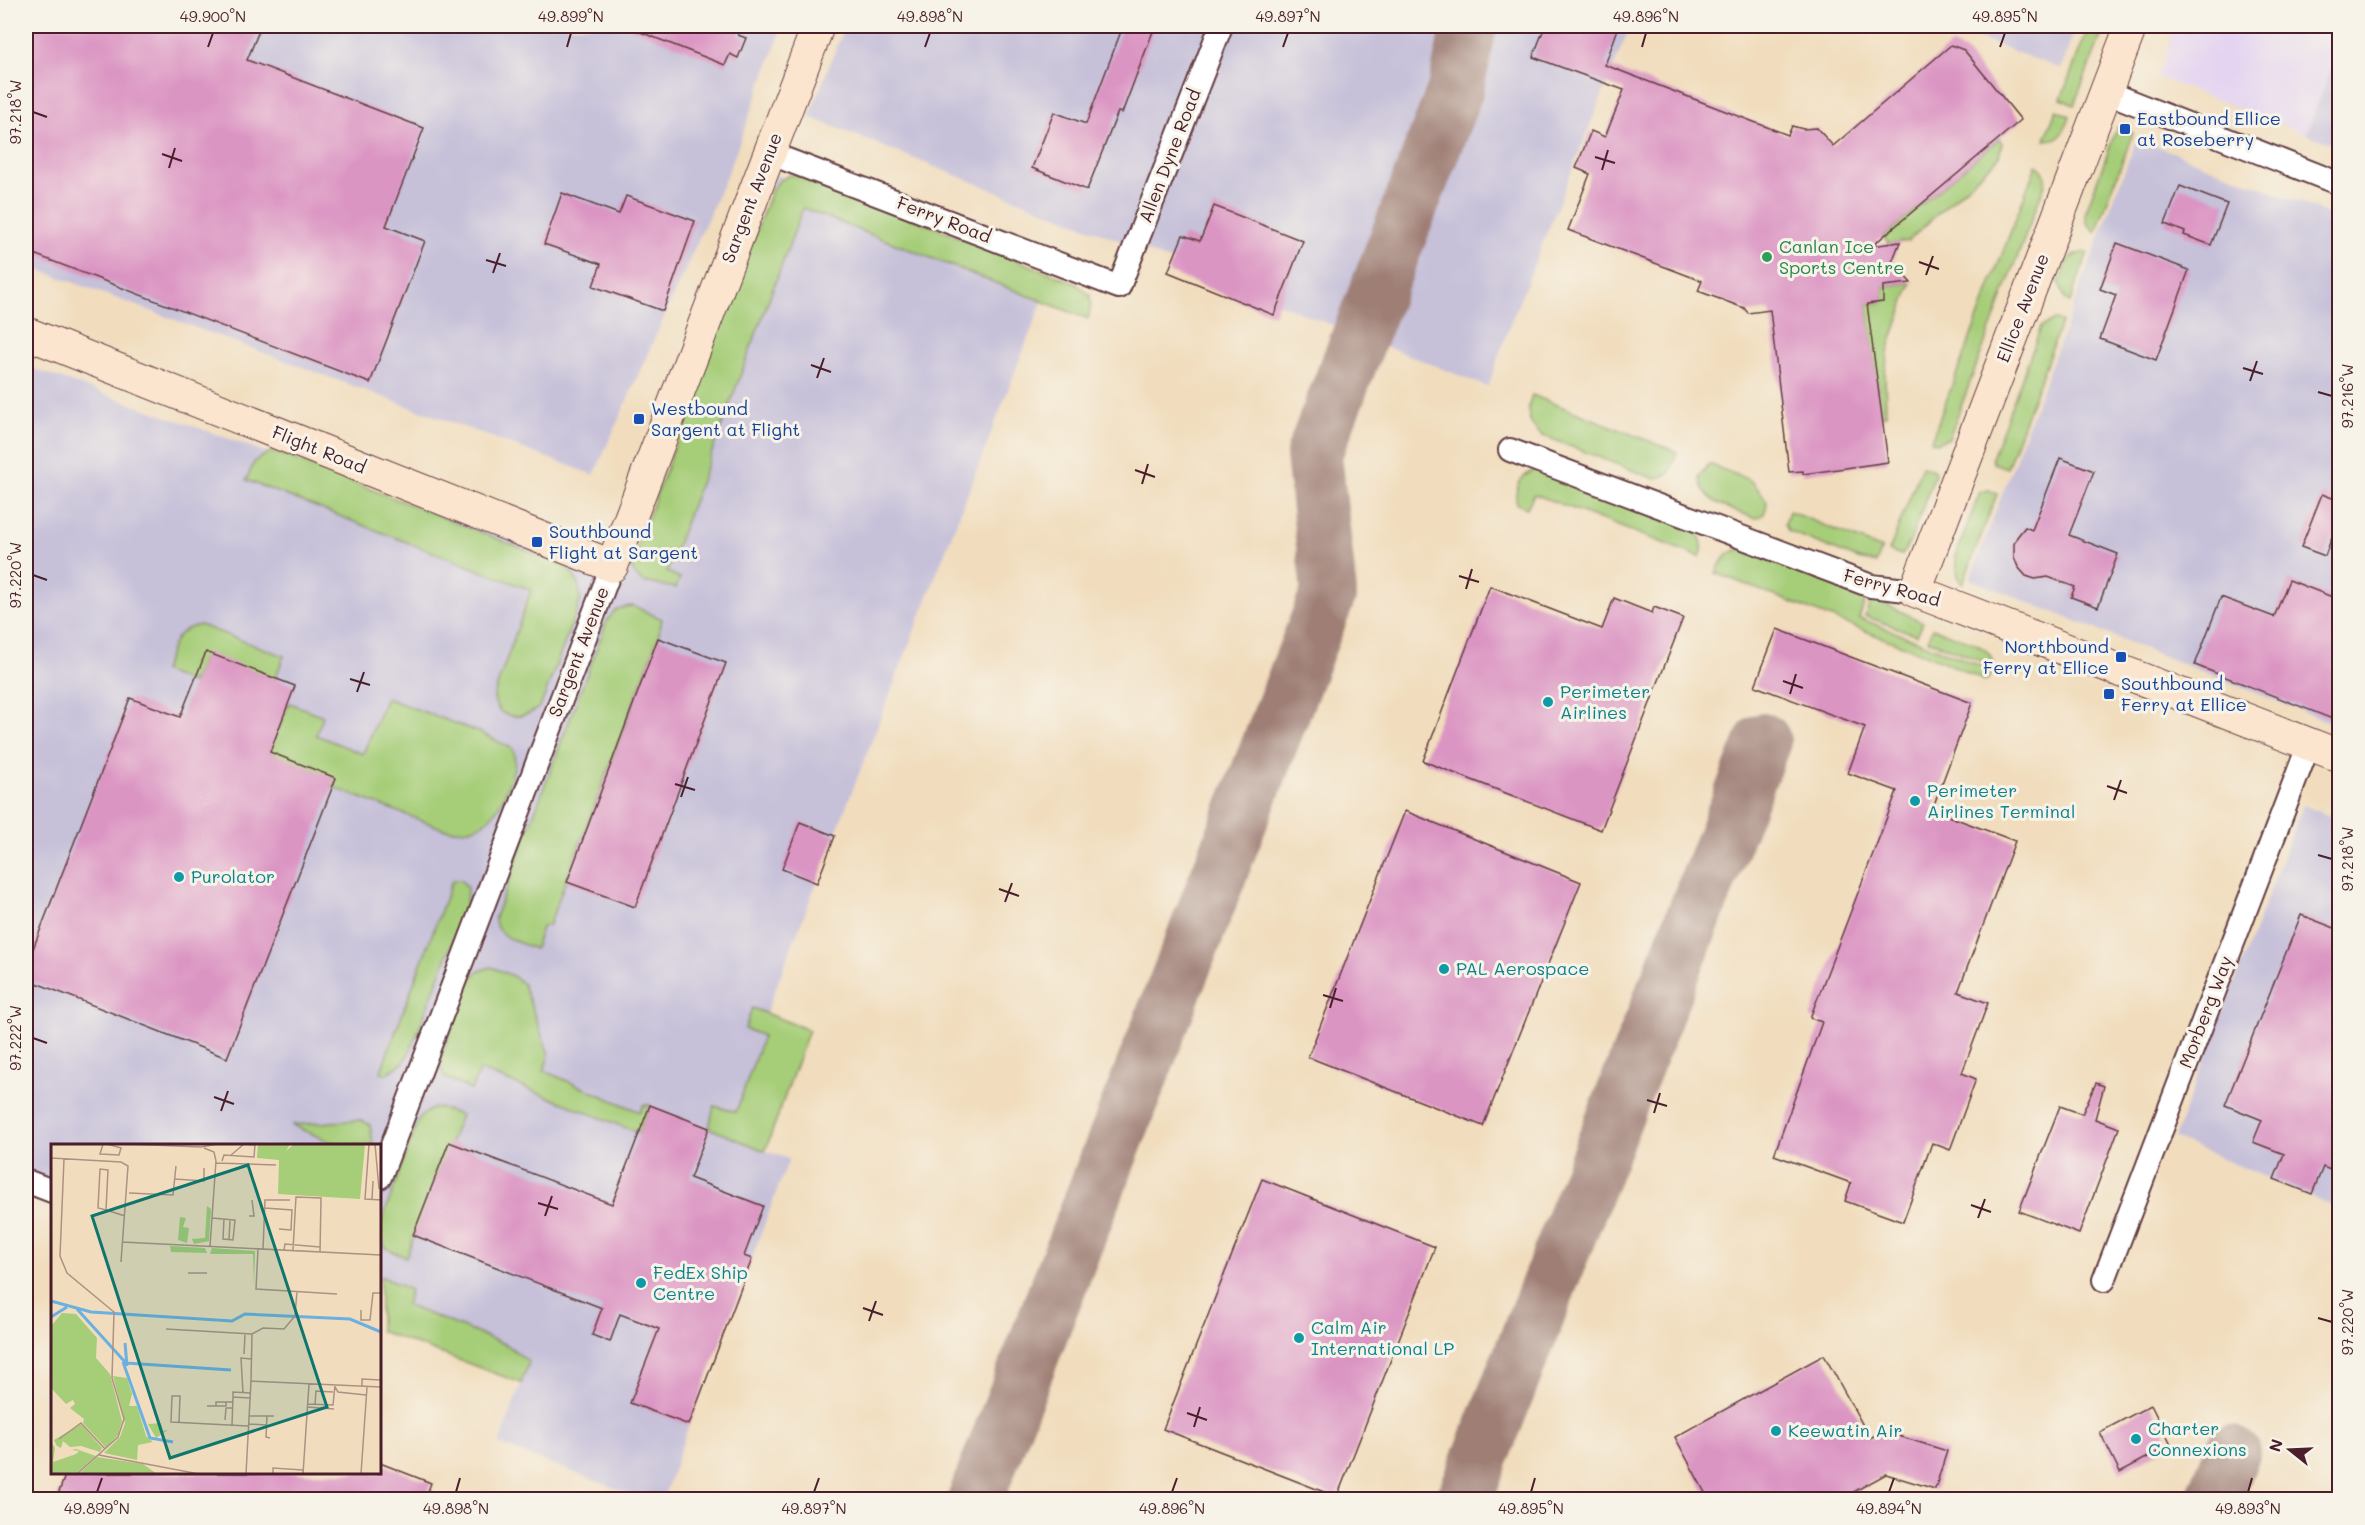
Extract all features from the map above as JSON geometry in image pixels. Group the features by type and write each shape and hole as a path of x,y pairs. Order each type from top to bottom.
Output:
{"street":[{"name":"Sargent Avenue","path":"381,1175 818,26"},
{"name":"Allen Dyne Road","path":"1119,287 1221,26"},
{"name":"Ellice Avenue","path":"1915,591 2131,26"},
{"path":"2106,92 2340,183"},
{"name":"Ferry Road","path":"769,153 1119,287"},
{"name":"Flight Road","path":"26,333 612,566"},
{"name":"Ferry Road","path":"1510,450 1871,586 1915,591 2340,756"},
{"name":"Morberg Way","path":"2104,1280 2309,744"},
{"path":"26,1180 51,1191"}],"shaded area":[{"path":"26,26 783,26 729,170 594,475 26,265"},
{"path":"845,26 1630,26 1507,332 1488,387 809,117"},
{"path":"1946,26 2076,26 2061,69"},
{"path":"2176,26 2339,26 2339,49 2306,134 2157,77"},
{"path":"2339,49 2339,147 2306,134"},
{"path":"2137,138 2339,218 2339,726 1970,579"},
{"path":"776,175 1053,274 766,1013 809,1030 765,1150 789,1159 663,1499 643,1499 499,1444 529,1362 388,1306 381,1281 381,1144 51,1144 51,1201 26,1189 26,366 625,581"},
{"path":"2303,805 2339,820 2339,1209 2174,1138"}],"green space":[{"path":"2089,26 2105,26 2074,105 2061,99"},
{"path":"2056,110 2070,116 2059,136 2045,140"},
{"path":"2117,127 2133,133 2096,232 2087,223 2085,214"},
{"path":"1999,139 2002,143 1999,157 1908,241 1889,244 1883,237"},
{"path":"2036,165 2044,173 2045,184 1949,438 1937,443 1931,441"},
{"path":"790,175 804,176 1075,283 1090,295 1091,305 1088,319 803,208 667,572 680,578 676,588 642,582 632,570 633,557 772,189 780,180"},
{"path":"2088,252 2070,302 2065,299 2059,283 2063,270 2075,255"},
{"path":"1911,283 1889,348 1885,372 1886,415 1881,414 1867,304 1883,302 1883,286"},
{"path":"2055,320 2062,321 2007,468 1993,463 1992,458 2041,327"},
{"path":"1532,395 1677,452 1669,474 1655,479 1541,435 1529,417"},
{"path":"270,452 284,455 564,565 577,582 580,602 541,705 528,714 512,716 499,710 495,704 494,695 531,590 246,480 255,461"},
{"path":"1709,464 1752,481 1767,501 1763,515 1754,518 1712,499 1701,485 1699,476"},
{"path":"1922,466 1934,470 1935,474 1910,542 1902,555 1889,551"},
{"path":"1539,468 1690,526 1701,540 1700,557 1534,494 1527,508 1517,504 1516,492 1520,482"},
{"path":"1989,490 1997,494 1963,583 1960,582 1957,571 1956,555 1980,492"},
{"path":"1789,511 1882,549 1876,563 1858,559 1788,531 1785,524"},
{"path":"1745,548 1867,596 1859,618 1994,671 1986,681 1942,661 1716,573 1727,556"},
{"path":"1872,598 1923,622 1917,635 1865,616"},
{"path":"633,606 662,619 658,638 549,925 542,927 535,949 503,935 496,924 495,917 607,621 618,609"},
{"path":"200,625 284,656 275,679 206,654 192,683 163,671 179,636 191,627"},
{"path":"1933,628 1979,646 1992,658 1995,666 1928,640"},
{"path":"386,698 481,733 513,749 513,772 508,786 498,807 485,822 468,829 444,829 332,787 270,752 289,703 323,716 316,735 363,754"},
{"path":"461,880 467,887 466,907 411,1049 403,1063 386,1074 381,1072 452,881"},
{"path":"491,967 513,976 523,984 549,1055 544,1071 640,1112 643,1105 650,1105 639,1133 480,1070 471,1090 444,1077 441,1057 470,980 477,972"},
{"path":"752,1008 809,1030 765,1151 709,1128 714,1106 736,1112 763,1036 745,1029"},
{"path":"433,1108 441,1108 461,1115 406,1257 389,1250 383,1243 381,1223 419,1118"},
{"path":"361,1120 370,1125 373,1144 332,1144 292,1125"},
{"path":"381,1276 410,1290 406,1305 507,1345 529,1362 521,1383 381,1331"}],"building":[{"path":"26,26 261,26 247,60 424,128 386,226 425,241 370,383 26,251"},
{"path":"625,26 742,26 738,35 746,38 738,58 730,54 725,65"},
{"path":"1123,26 1155,26 1122,113 1118,112 1087,190 1032,168 1054,112 1086,124"},
{"name":"Canlan Ice Sports Centre","path":"1545,26 1619,26 1605,65 1788,135 1792,126 1803,129 1817,128 1833,146 1951,45 1964,50 2021,120 1872,246 1900,242 1892,262 1911,283 1883,286 1883,302 1867,304 1888,462 1803,474 1803,471 1789,472 1770,310 1748,313 1744,308 1698,291 1702,281 1568,230 1590,174 1576,168 1591,131 1605,137 1624,90 1533,57"},
{"path":"2180,186 2227,204 2211,245 2184,235 2185,232 2165,224"},
{"path":"562,193 619,214 626,196 695,221 663,311 593,286 601,264 544,244"},
{"path":"1214,206 1303,241 1274,315 1168,272 1183,235 1200,241"},
{"path":"2117,243 2189,270 2156,360 2100,339 2116,295 2100,289"},
{"path":"2060,458 2094,471 2069,535 2118,554 2098,607 2071,597 2075,587 2048,577 2035,579 2026,576 2018,567 2014,557 2014,544 2017,537 2025,527 2032,530"},
{"path":"2322,494 2340,501 2340,540 2332,537 2325,556 2301,547"},
{"path":"2289,580 2340,600 2340,722 2195,665 2221,597 2274,617"},
{"name":"Perimeter Airlines","path":"1490,586 1602,629 1614,598 1652,613 1654,607 1683,618 1601,830 1423,761"},
{"path":"1777,629 1972,703 1932,810 2015,841 1958,992 1988,1003 1962,1073 1976,1079 1950,1150 1932,1143 1903,1222 1845,1201 1851,1183 1774,1155 1822,1022 1810,1018 1897,791 1848,773 1865,727 1755,686"},
{"path":"658,638 726,663 635,907 567,882"},
{"name":"Purolator","path":"206,652 295,686 270,752 336,778 227,1058 26,979 26,967 130,698 180,717"},
{"name":"PAL Aerospace","path":"1405,811 1581,882 1483,1126 1308,1057"},
{"path":"800,822 835,836 817,883 782,869"},
{"path":"2301,915 2340,930 2340,1174 2323,1167 2312,1194 2274,1179 2284,1154 2253,1142 2262,1120 2225,1105"},
{"path":"2096,1083 2104,1086 2095,1119 2119,1128 2079,1234 2019,1211 2060,1106 2082,1114"},
{"name":"FedEx Ship Centre","path":"650,1105 709,1128 690,1178 763,1206 744,1256 752,1259 689,1425 630,1403 659,1329 620,1314 610,1342 592,1335 602,1308 413,1235 449,1142 612,1204"},
{"name":"Calm Air International LP","path":"1262,1179 1435,1247 1337,1497 1163,1429"},
{"name":"Keewatin Air","path":"1824,1355 1870,1438 1893,1426 1899,1436 1947,1451 1935,1489 1886,1474 1839,1500 1709,1500 1675,1437"},
{"name":"Charter Connexions","path":"2151,1405 2171,1445 2120,1472 2100,1432"},
{"path":"381,1463 431,1483 425,1500 56,1500 66,1474 381,1474"}],"taxiway":[{"path":"975,1500 1329,592 1314,454 1456,88 1469,26"},
{"path":"1464,1500 1763,741"},
{"path":"2214,1500 2232,1453"}],"place":[{"name":"Eastbound Ellice at Roseberry","path":"2125,129"},
{"name":"Canlan Ice Sports Centre","path":"1767,257"},
{"name":"Westbound Sargent at Flight","path":"639,419"},
{"name":"Southbound Flight at Sargent","path":"537,542"},
{"name":"Northbound Ferry at Ellice","path":"2121,657"},
{"name":"Southbound Ferry at Ellice","path":"2109,694"},
{"name":"Perimeter Airlines","path":"1548,702"},
{"name":"Perimeter Airlines Terminal","path":"1915,801"},
{"name":"Purolator","path":"179,877"},
{"name":"PAL Aerospace","path":"1444,969"},
{"name":"FedEx Ship Centre","path":"641,1283"},
{"name":"Calm Air International LP","path":"1299,1338"},
{"name":"Keewatin Air","path":"1776,1431"},
{"name":"Charter Connexions","path":"2136,1439"}]}
